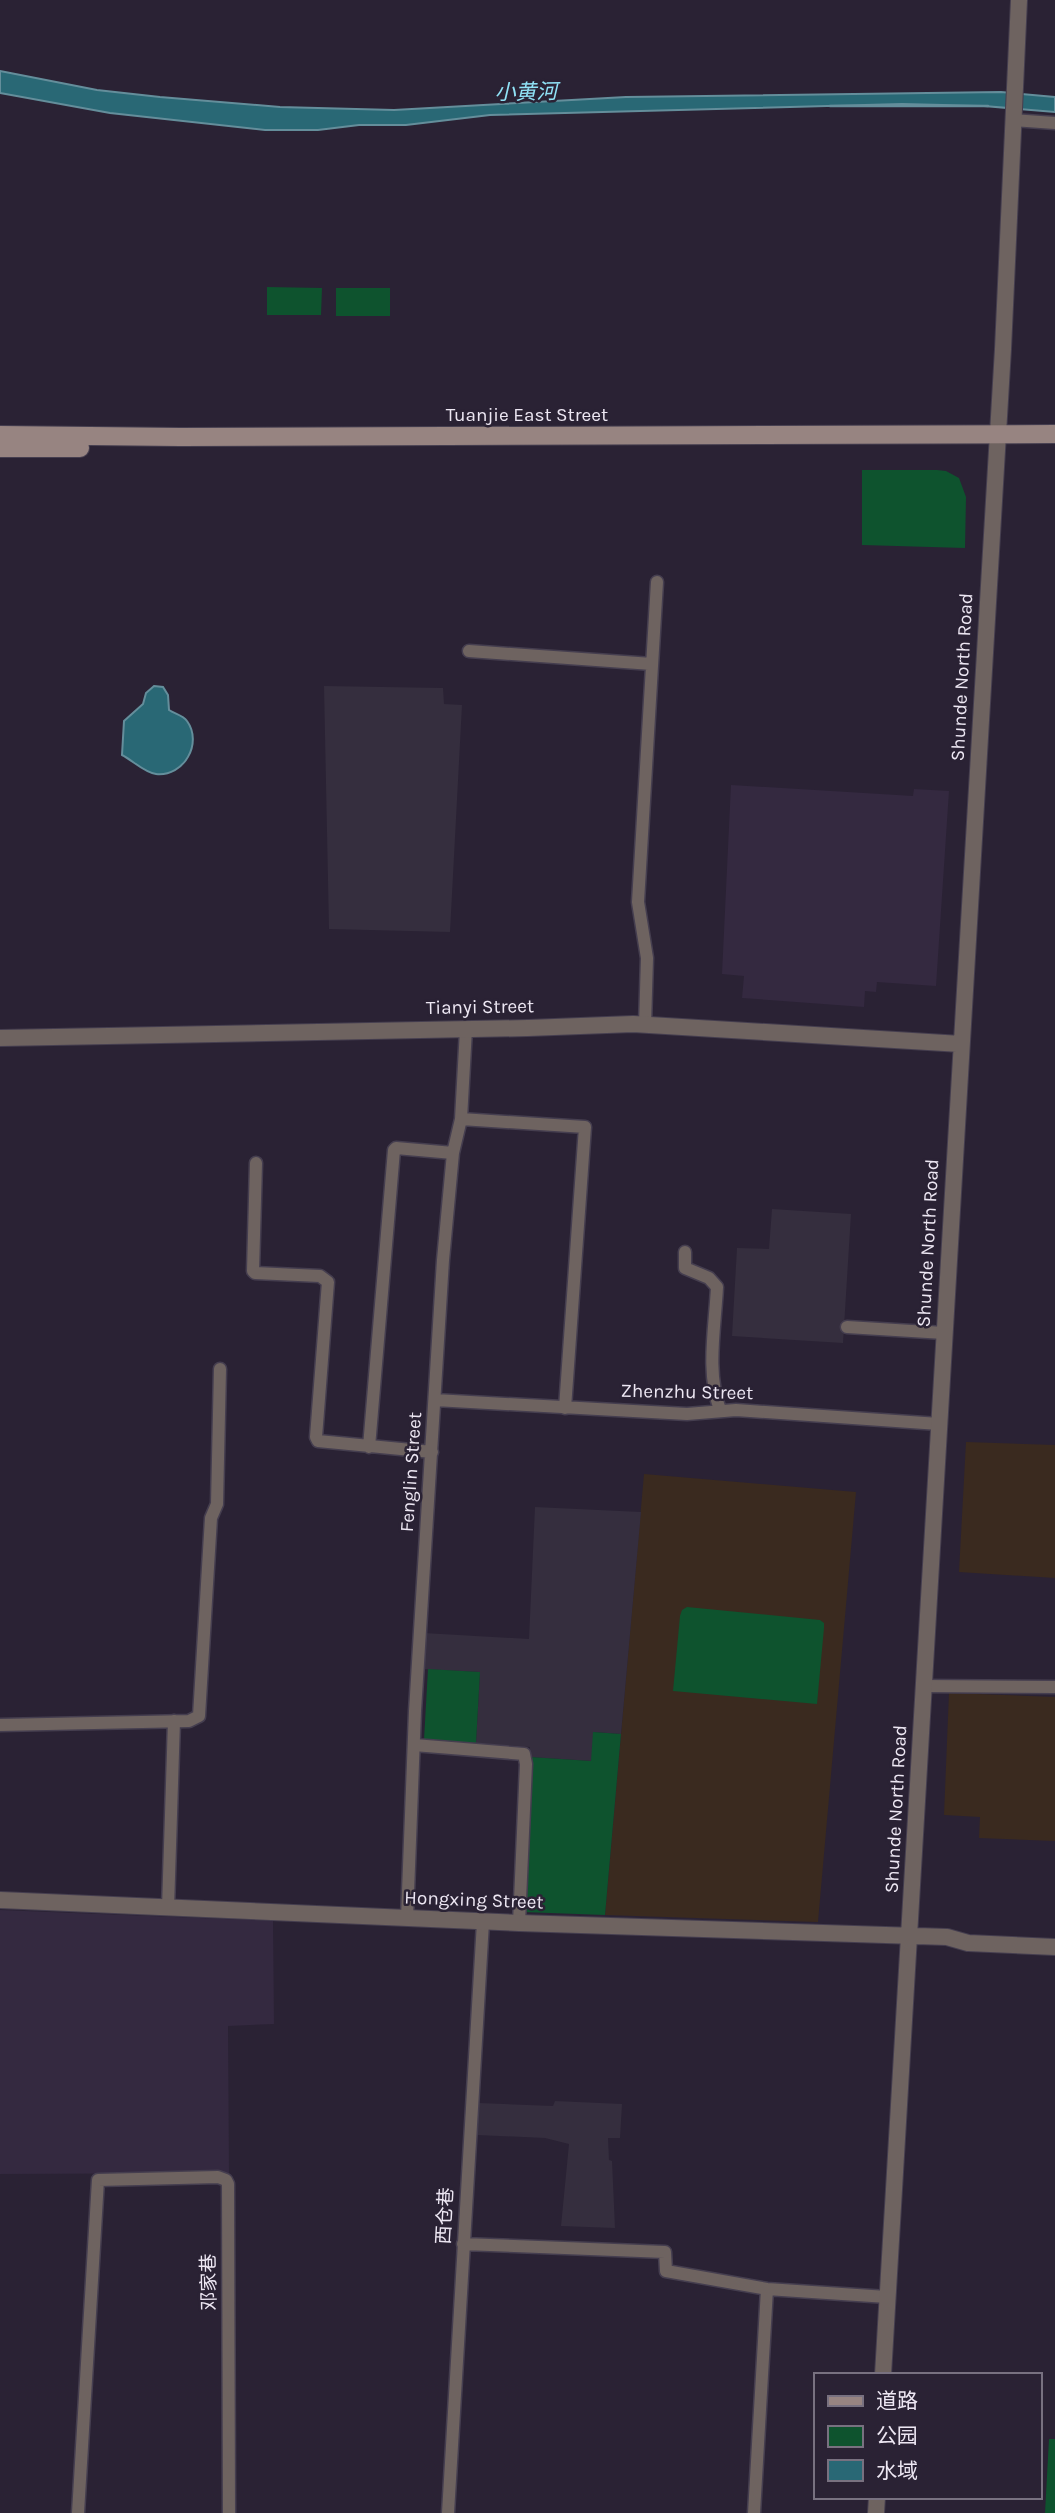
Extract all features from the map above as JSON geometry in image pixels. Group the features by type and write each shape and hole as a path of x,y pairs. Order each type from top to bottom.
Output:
{"main road":[{"name":"Tuanjie East Street","path":"0,435 997,440 1055,446"},
{"name":"Tuanjie East Street","path":"0,448 997,440 1055,435"}],"street":[{"name":"Shunde North Road","path":"883,2373 997,440 1019,0"},
{"path":"1013,117 1055,122"},
{"path":"645,1024 647,967 638,902 657,582"},
{"path":"469,651 652,664"},
{"name":"Tianyi Street","path":"0,1038 466,1029 612,1023 961,1044"},
{"name":"Fenglin Street","path":"407,1918 414,1745 443,1260 453,1153 461,1119 466,1029"},
{"path":"461,1119 585,1127 565,1408"},
{"path":"369,1447 394,1150 453,1153"},
{"path":"256,1163 253,1271 320,1276 328,1282 316,1437 322,1443 432,1452"},
{"path":"685,1252 685,1268 709,1278 718,1287 712,1378 713,1393 720,1410"},
{"path":"847,1327 944,1333"},
{"path":"0,1725 194,1720 200,1714 211,1518 218,1504 220,1369"},
{"name":"Zhenzhu Street","path":"435,1400 687,1413 720,1410 939,1424"},
{"path":"924,1686 1055,1687"},
{"path":"168,1908 174,1721"},
{"path":"414,1745 524,1754 526,1764 519,1923"},
{"name":"Hongxing Street","path":"0,1900 483,1922 947,1937 969,1932 1055,1936"},
{"name":"西仓巷","path":"448,2513 483,1922"},
{"name":"Hongxing Street","path":"947,1937 968,1943 1055,1947"},
{"name":"邓家巷","path":"78,2513 98,2179 218,2178 226,2180 228,2184 229,2513"},
{"path":"463,2244 665,2252 666,2271 766,2289 887,2297"},
{"path":"754,2513 766,2289"}],"shaded area":[{"path":"324,686 443,688 444,704 462,705 450,932 329,929"},
{"path":"731,785 913,796 914,789 949,791 936,986 877,982 876,992 865,991 864,1007 742,998 744,976 722,974"},
{"path":"772,1209 851,1214 843,1343 732,1336 737,1248 769,1249"},
{"path":"966,1442 1055,1445 1055,1578 959,1572"},
{"path":"644,1474 856,1492 818,1922 605,1915"},
{"path":"535,1507 641,1512 621,1734 594,1732 592,1761 530,1757 530,1747 476,1743 480,1672 422,1669 424,1633 529,1639"},
{"path":"949,1693 1055,1697 1055,1841 979,1838 980,1817 944,1815"},
{"path":"0,1910 273,1921 274,2024 228,2026 229,2173 0,2174"},
{"path":"555,2101 622,2104 620,2138 608,2138 609,2160 612,2161 615,2228 561,2226 569,2144 545,2138 477,2135 479,2103 553,2106"}],"green space":[{"path":"267,287 322,288 321,315 267,315"},
{"path":"336,288 390,288 390,316 336,316"},
{"path":"862,470 937,470 946,471 959,478 966,497 965,548 862,545"},
{"path":"687,1607 820,1620 824,1623 824,1628 817,1704 673,1691 680,1616 682,1610"},
{"path":"428,1669 480,1672 476,1743 424,1740"},
{"path":"593,1732 621,1734 605,1915 523,1912 530,1757 591,1761"},
{"path":"1049,2439 1055,2439 1055,2513 1045,2513"}],"water":[{"path":"0,71 97,90 280,107 394,110 626,97 1001,92 1055,97 1055,112 984,106 902,104 490,115 406,125 265,130 110,113 0,93"},
{"path":"154,686 163,687 168,695 169,710 187,721 193,739 192,748 182,764 175,770 156,774 122,755 124,721 143,704 146,693"}],"waterway":[{"name":"小黄河","path":"830,106 988,106"}]}
